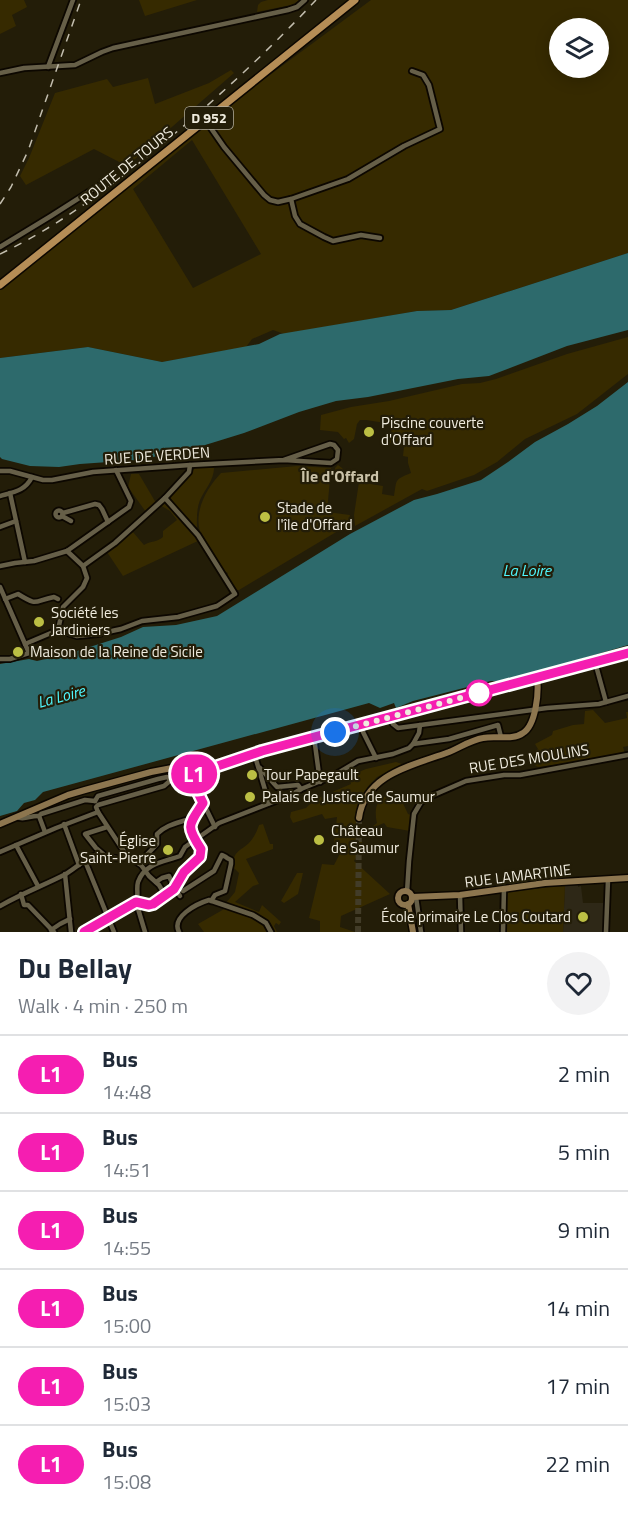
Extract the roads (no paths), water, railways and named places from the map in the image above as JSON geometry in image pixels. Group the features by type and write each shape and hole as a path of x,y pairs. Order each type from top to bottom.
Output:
{"main road":[{"name":"ROUTE DE TOURS","path":"0,285 354,0"},
{"path":"187,772 628,653"},
{"path":"359,818 364,800 370,791 390,774 477,739 515,737 525,732 531,725 537,694 537,677"},
{"path":"0,824 80,792 172,768 198,772 254,753"},
{"name":"RUE LAMARTINE","path":"412,895 460,895 504,888 628,878"},
{"path":"401,892 412,895 411,902 408,904 402,905 398,900 401,892"},
{"path":"408,904 413,932"}],"street":[{"path":"48,67 73,0"},
{"path":"0,74 24,68 75,65 113,48 288,10 297,7 305,0"},
{"path":"206,121 224,147 264,195 278,202 291,199 348,179 404,146 440,129 429,85 423,75 412,71"},
{"path":"0,247 99,186"},
{"path":"291,199 295,216 300,224 333,241 361,235 380,238"},
{"path":"330,444 338,450 337,459 331,464 284,460 330,444"},
{"name":"RUE DE VERDEN","path":"0,471 52,480 116,470 284,460"},
{"path":"82,566 115,543 165,498 189,472 190,465"},
{"path":"0,566 34,561 67,551 130,504 116,470"},
{"path":"0,496 23,488 28,485 32,477"},
{"path":"10,493 25,562"},
{"path":"25,644 58,630 77,636 98,634 122,629 142,621 178,617 217,606 235,594 198,536 165,498"},
{"path":"71,521 63,515 95,504 102,509 108,522"},
{"path":"0,527 16,521"},
{"path":"58,630 63,607 84,587 87,578 82,566 67,551"},
{"path":"0,587 29,653 10,659 0,659"},
{"path":"5,599 18,594 33,603 50,597 58,599"},
{"path":"595,662 606,702"},
{"path":"390,717 398,728 606,702 628,696"},
{"path":"363,725 363,732 376,758"},
{"path":"145,932 137,885 145,871 157,863 180,856 185,847 225,820 291,795 333,776 358,761 393,754 409,748 419,733 420,725"},
{"path":"413,744 449,739 498,725 501,737"},
{"path":"314,737 320,782"},
{"path":"254,753 269,803"},
{"name":"RUE DES MOULINS","path":"422,932 412,895 409,861 414,814 424,800 466,781 520,775 628,755"},
{"path":"260,767 277,787 298,785 301,789"},
{"path":"0,852 64,824 101,804 164,786 187,772 215,826"},
{"path":"96,807 98,796 158,778 167,777 171,780"},
{"path":"16,817 24,819 39,816 85,800 96,807 128,856 139,863 148,876 156,882 176,891"},
{"path":"196,841 190,824 203,803"},
{"path":"39,816 45,832"},
{"path":"139,863 157,844 157,834 162,829 192,818"},
{"path":"64,824 79,865"},
{"path":"107,827 84,834 103,854 116,859 128,856"},
{"path":"16,845 38,886"},
{"path":"176,891 184,872 200,857 201,848"},
{"path":"0,906 65,874 85,861 103,854"},
{"path":"149,905 214,871 222,855 231,860 231,864 225,891 219,904"},
{"path":"85,861 114,932"},
{"path":"65,874 71,932"},
{"path":"156,882 169,876 176,891"},
{"path":"606,932 608,880"},
{"path":"503,932 504,888"},
{"path":"211,901 215,895 225,891"},
{"path":"21,894 24,905 28,905 52,931 60,924 70,920"},
{"path":"460,895 461,932"},
{"path":"179,932 176,927 180,916 204,902 211,901 261,919 271,932"},
{"path":"84,932 139,902"}],"water":[{"path":"628,253 628,330 567,346 489,376 458,379 336,401 189,450 137,460 59,467 30,466 0,457 0,358 88,347 162,362 259,344 280,334 417,311 451,310"},
{"name":"La Loire","path":"628,382 628,645 506,681 491,681 413,701 396,708 394,703 380,708 369,703 43,792 35,800 24,803 17,811 0,816 0,664 29,659 37,661 71,653 121,637 143,627 176,625 217,616 350,534 414,500 481,480 535,442 597,406"}],"tunnel":[{"path":"358,932 359,818"},
{"path":"141,903 149,905"}],"railway":[{"path":"0,204 28,151 81,0"},
{"path":"0,254 68,215 132,168 192,119 316,0"}],"place":[{"name":"Piscine couverte d'Offard","path":"369,432"},
{"name":"Stade de l'île d'Offard","path":"265,517"},
{"name":"Société les Jardiniers","path":"39,622"},
{"name":"Maison de la Reine de Sicile","path":"18,652"},
{"name":"Tour Papegault","path":"252,775"},
{"name":"Palais de Justice de Saumur","path":"250,797"},
{"name":"Château de Saumur","path":"319,840"},
{"name":"Église Saint-Pierre","path":"168,850"},
{"name":"École primaire Le Clos Coutard","path":"583,917"}],"district":[{"name":"Île d'Offard","path":"340,476"}]}
